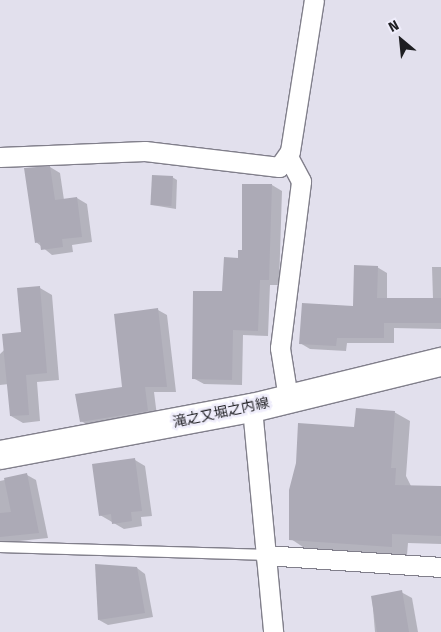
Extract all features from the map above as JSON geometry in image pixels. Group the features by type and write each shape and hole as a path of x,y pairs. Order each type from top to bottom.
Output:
{"main road":[{"name":"滝之又堀之内線","path":"0,455 252,408 441,362"}],"street":[{"path":"0,157 145,152 279,167 288,157 314,0"},
{"path":"288,157 301,181 280,348 288,398"},
{"path":"252,408 273,632"},
{"path":"265,555 441,567"}],"lane":[{"path":"0,547 265,555"}],"building":[{"path":"50,166 55,200 77,197 82,237 62,239 63,247 41,250 40,242 35,243 24,168"},
{"path":"152,175 173,176 171,206 150,205"},
{"path":"242,184 272,184 269,280 260,280 258,331 233,330 232,380 192,379 193,291 222,291 224,257 238,258 238,250 242,250"},
{"path":"354,265 378,266 377,298 441,298 441,323 384,323 384,338 337,338 336,346 299,344 302,303 353,306"},
{"path":"40,286 47,373 26,375 29,415 10,416 2,334 21,332 17,288"},
{"path":"158,308 167,387 145,387 148,411 80,422 75,394 122,387 114,314"},
{"path":"356,408 395,411 391,468 396,468 395,485 441,486 441,536 392,534 392,547 289,540 289,490 296,463 298,423 354,427"},
{"path":"135,458 142,511 131,512 132,521 112,524 111,514 99,516 92,464"},
{"path":"27,473 39,533 0,537 0,513 11,512 4,478"},
{"path":"95,564 137,567 145,613 98,620"},
{"path":"402,590 409,632 377,632 371,596"}]}
